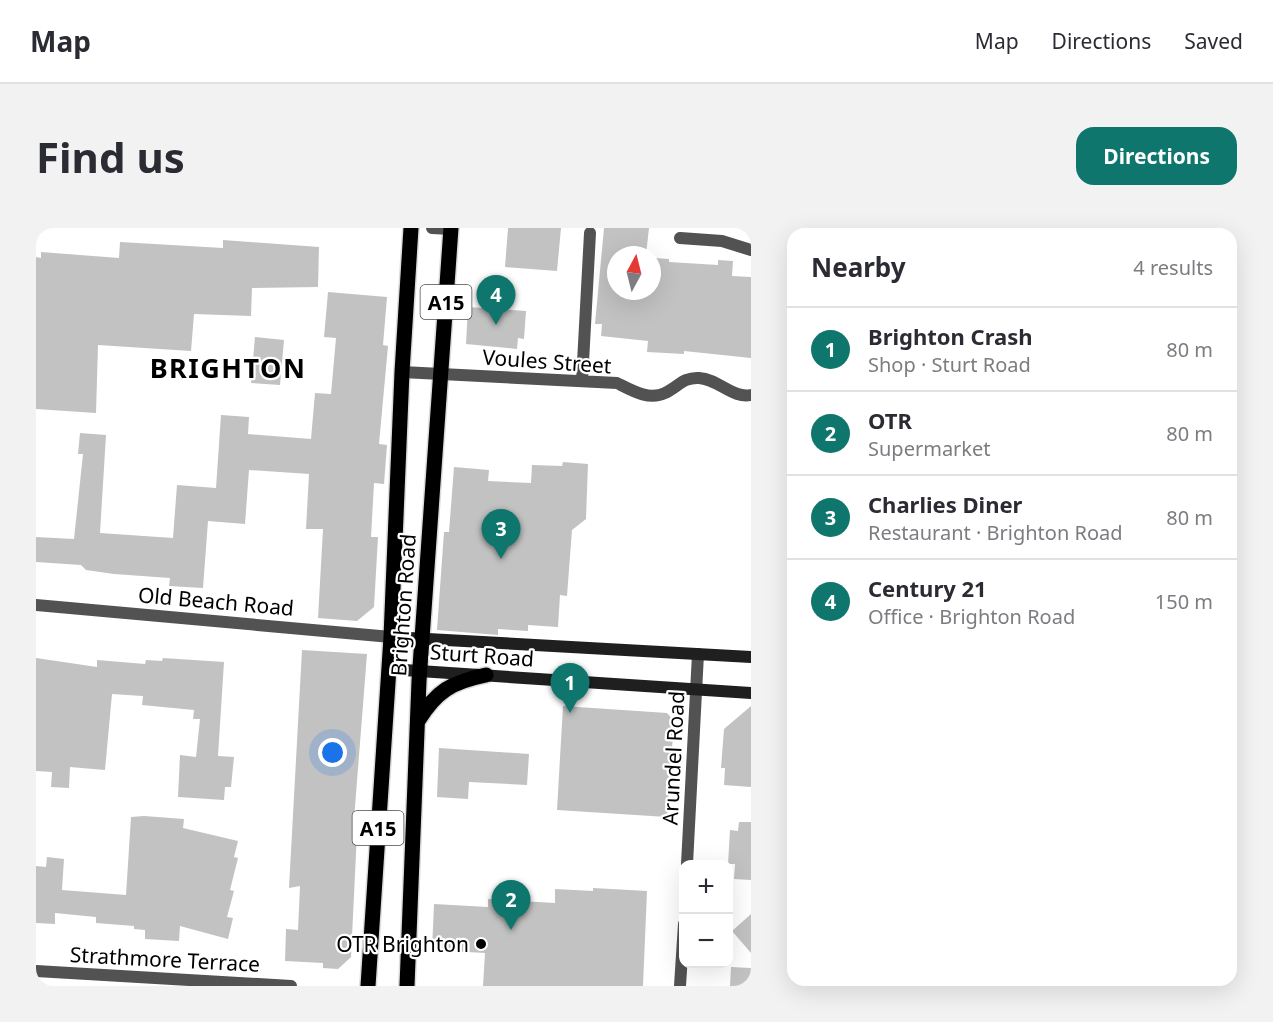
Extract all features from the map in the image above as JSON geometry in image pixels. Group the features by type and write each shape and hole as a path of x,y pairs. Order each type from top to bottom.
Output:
{"main road":[{"name":"Brighton Road","path":"368,986 391,638 402,372 411,228"},
{"name":"Brighton Road","path":"407,986 420,671 451,229"},
{"name":"Sturt Road","path":"391,638 751,657"},
{"name":"Sturt Road","path":"389,669 751,693"},
{"path":"417,723 427,706 440,692 460,680 486,675"}],"street":[{"path":"432,228 451,229"},
{"path":"582,381 590,233"},
{"path":"680,238 722,241 751,250"},
{"name":"Voules Street","path":"402,372 617,383 636,393 657,396 684,380 700,378 716,381 737,394 751,395"},
{"name":"Old Beach Road","path":"36,605 391,638"},
{"name":"Arundel Road","path":"687,860 698,654"},
{"path":"680,986 681,968"},
{"name":"Strathmore Terrace","path":"36,972 291,986"}],"building":[{"path":"508,228 561,228 557,271 505,267"},
{"path":"604,228 649,228 647,246 607,246 607,300 661,300 661,258 669,259 669,262 718,265 718,260 733,261 732,276 751,277 751,358 684,351 684,354 647,352 648,341 601,336 602,324 595,324"},
{"path":"223,240 319,247 318,287 252,288 251,316 194,314 191,351 98,345 96,413 36,409 36,257 41,258 41,252 119,258 120,242 223,248"},
{"path":"328,292 387,297 383,345 388,346 379,444 387,445 384,484 374,483 371,537 378,537 374,607 357,621 318,618 323,529 306,529 309,474 249,470 245,524 208,521 203,588 169,586 170,578 114,574 86,570 81,565 36,562 36,537 74,539 83,454 78,454 80,433 106,435 100,533 173,538 177,485 216,488 221,415 249,417 248,434 311,439 315,393 331,394 336,338 324,337"},
{"path":"468,307 526,311 524,339 518,338 517,349 466,344"},
{"path":"255,337 284,340 280,385 251,383"},
{"path":"563,462 588,464 586,519 572,530 567,596 560,595 558,627 528,625 528,631 498,629 498,635 437,630 444,532 449,532 454,467 489,470 488,481 531,483 532,465 562,466"},
{"path":"302,650 367,654 353,832 357,833 351,957 338,969 323,968 323,963 285,961 286,929 298,930 300,886 289,888"},
{"path":"36,658 97,667 97,660 145,664 146,660 162,661 163,658 224,662 218,756 234,757 231,787 225,787 224,800 178,797 180,755 196,757 200,719 193,719 194,710 142,705 143,696 112,694 105,770 70,767 69,788 51,787 52,772 36,771"},
{"path":"563,706 667,713 674,721 667,817 557,810"},
{"path":"751,706 751,787 724,785 725,768 721,768 724,729"},
{"path":"439,748 529,754 527,785 469,782 468,799 437,797"},
{"path":"131,817 184,819 183,828 238,841 234,857 238,858 230,890 234,891 227,917 233,918 228,939 180,926 179,941 145,939 145,930 134,929 134,926 96,923 96,917 55,913 55,924 36,923 36,866 46,867 47,857 64,859 62,890 126,895"},
{"path":"739,822 751,822 751,880 734,879 735,864 733,860 728,860 730,830 738,831"},
{"path":"593,888 647,891 643,986 483,986 485,953 432,950 434,904 488,907 488,899 555,903 555,889 593,891"},
{"path":"751,914 751,953 733,932"},
{"path":"731,968 751,968 751,986 730,986"}],"place":[{"name":"Century 21","path":"496,325"},
{"name":"Charlies Diner","path":"501,559"},
{"name":"Brighton Crash","path":"570,713"},
{"name":"OTR","path":"511,930"},
{"name":"OTR Brighton","path":"481,944"}],"district":[{"name":"BRIGHTON","path":"228,367"}]}
